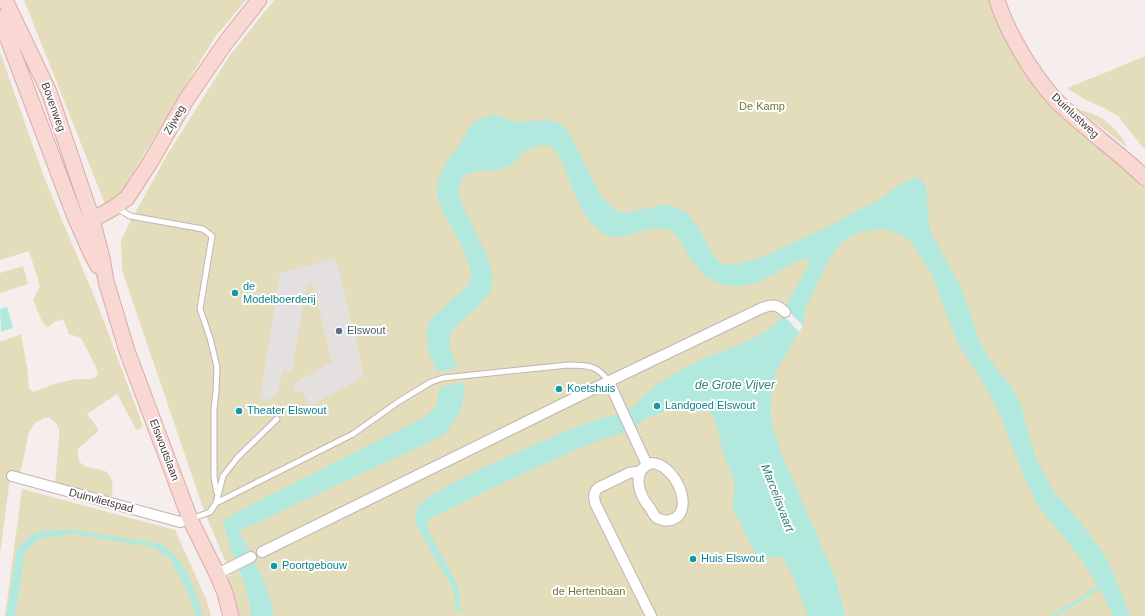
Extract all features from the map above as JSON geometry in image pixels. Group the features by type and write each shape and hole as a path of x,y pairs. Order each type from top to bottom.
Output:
{"street":[{"name":"Bovenweg","path":"5,0 49,92 85,221"},
{"name":"Zijweg","path":"85,221 115,207 127,198 151,161 186,100 226,42 259,0"},
{"name":"Duinlustweg","path":"997,0 1014,39 1036,75 1053,97 1072,116 1145,178"},
{"name":"Bovenweg","path":"0,18 85,221"},
{"name":"Elswoutslaan","path":"85,221 102,258 106,281 127,351 190,519 217,574 231,616"},
{"path":"262,552 333,516 769,305 778,306 785,312"},
{"path":"609,382 630,429 644,468"},
{"path":"644,468 638,476 639,488 643,500 657,518 666,520 674,519 680,514 682,508 682,499 678,484 671,473 663,466 656,463 630,473 598,488 594,492 594,497 595,503 650,616"},
{"name":"Duinvlietspad","path":"12,476 180,522 190,519"},
{"path":"217,574 251,557"}],"lane":[{"path":"115,207 130,216 203,229 212,236 200,309 210,338 217,367 214,424 214,477 217,493"},
{"path":"216,503 353,434 398,402 431,382 443,378 568,365 585,365 599,370 609,382"},
{"path":"190,519 210,512 216,503 217,493 223,476 238,457 277,419"}],"green space":[{"path":"24,0 246,0 215,37 130,177 124,191 115,201 105,204"},
{"name":"Landgoed Elswout","path":"274,0 992,0 1031,77 1145,184 1145,616 238,616 238,610 227,577 231,575 203,508 122,270 121,240 167,155 230,55"},
{"path":"0,52 44,177 99,308 143,426 137,431 117,394 87,414 99,430 77,450 79,460 83,465 106,472 110,476 113,484 112,497 55,483 59,429 56,423 50,418 44,418 35,423 29,432 20,474 11,471 0,553 0,342 21,334 29,388 33,392 54,384 76,379 94,378 98,374 81,338 69,334 63,319 54,322 47,327 42,322 33,299 40,286 29,251 0,260"},
{"path":"1145,56 1145,150 1118,116 1086,100 1067,88"},
{"path":"1079,110 1096,115 1103,119 1114,128 1128,148"},
{"path":"23,266 28,284 0,293 0,273"},
{"path":"22,489 175,530 206,599 211,616 5,616"}],"shaded area":[{"name":"Elswout","path":"335,258 339,269 364,376 311,406 301,390 295,393 292,385 332,362 313,284 306,286 292,371 282,371 278,393 269,400 260,397 280,273"}],"water":[{"path":"498,115 509,120 519,122 551,120 561,124 569,133 600,195 616,211 626,213 668,204 687,213 699,229 712,254 721,264 732,265 760,258 819,231 871,204 914,177 923,181 926,187 930,231 960,285 982,347 1010,385 1020,402 1035,456 1054,492 1072,512 1104,554 1130,616 1113,616 1103,594 1079,556 1037,504 997,408 977,372 958,344 931,272 909,240 899,233 880,229 857,233 841,243 829,259 805,309 803,326 775,373 770,409 774,432 782,455 836,579 845,616 808,616 796,584 784,560 775,556 758,560 732,506 735,491 734,479 724,455 715,421 708,410 697,405 686,404 646,418 625,432 589,444 515,477 427,520 429,532 458,586 461,611 457,613 453,589 416,525 416,512 418,507 427,498 445,487 498,461 590,422 627,410 656,385 681,370 739,345 762,333 773,326 781,317 809,264 809,260 804,258 760,282 744,286 723,285 714,282 699,270 678,238 670,230 657,228 648,229 621,237 603,233 587,218 574,193 558,153 554,149 545,145 534,147 527,150 512,164 506,167 497,170 481,171 464,175 461,181 459,198 487,256 493,277 490,292 483,301 451,331 449,342 452,354 457,363 455,368 449,371 436,371 428,349 427,332 430,320 467,286 471,276 466,255 437,196 439,178 445,164 471,126 479,119"},
{"path":"7,307 13,328 1,332 0,309"},
{"path":"464,383 462,405 457,417 444,435 239,531 260,573 272,606 273,616 251,616 247,591 229,545 224,521 237,512 421,419 435,406 440,387"},
{"path":"45,530 75,530 161,544 177,558 183,567 193,586 203,616 196,616 187,590 170,559 153,547 73,534 40,538 25,551 15,616 6,616 17,549 32,534"}],"pier":[{"path":"786,308 803,326 799,332 783,315"}],"waterway":[{"path":"1053,616 1098,587"}],"place":[{"name":"de Modelboerderij","path":"235,293"},
{"name":"Elswout","path":"339,331"},
{"name":"Koetshuis","path":"559,389"},
{"name":"Landgoed Elswout","path":"657,406"},
{"name":"Theater Elswout","path":"239,411"},
{"name":"Huis Elswout","path":"693,559"},
{"name":"Poortgebouw","path":"274,566"}],"park label":[{"name":"De Kamp","path":"762,107"},
{"name":"de Hertenbaan","path":"589,592"}],"water label":[{"name":"de Grote Vijver","path":"735,386"},
{"name":"Marcelisvaart","path":"777,498"}]}
